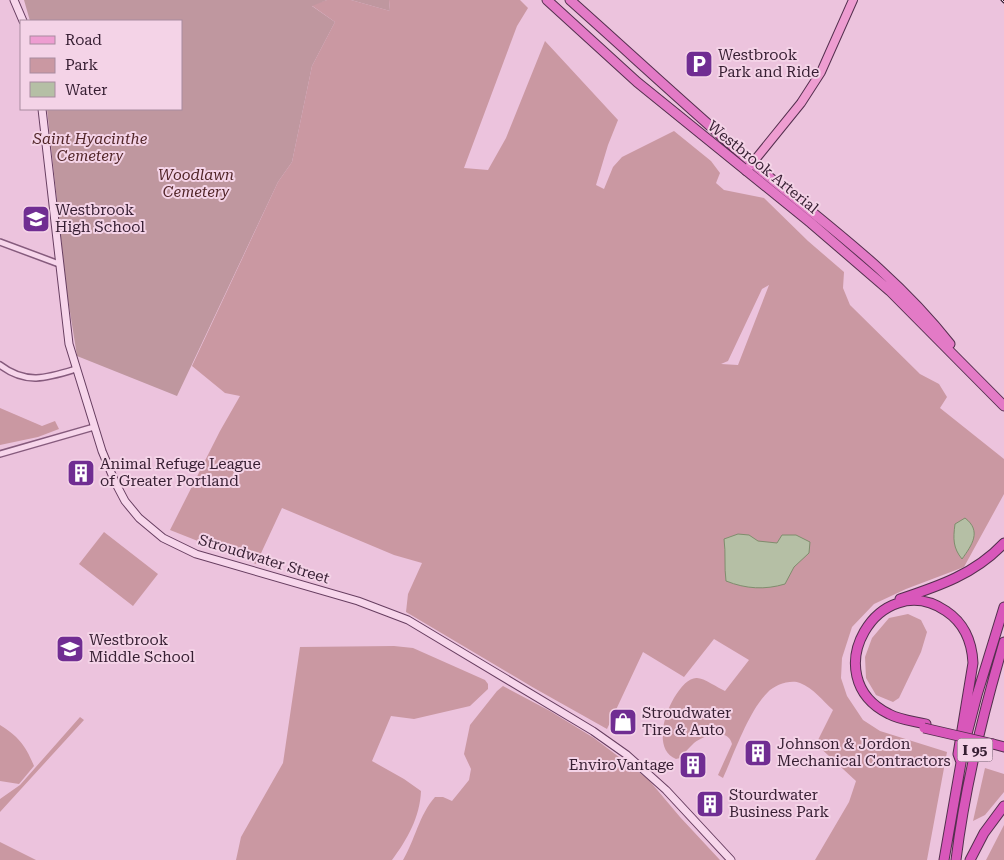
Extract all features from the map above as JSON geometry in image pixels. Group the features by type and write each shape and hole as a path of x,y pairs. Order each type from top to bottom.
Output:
{"highway":[{"name":"Westbrook Arterial","path":"547,0 637,82 811,223 890,291 1004,406"},
{"name":"Westbrook Arterial","path":"570,0 753,163 857,247 944,336 952,346 958,359"},
{"path":"1004,543 984,562 964,575 885,606 870,616 860,630 853,648 852,666 854,678 861,694 872,708 887,718 993,742 1004,747"},
{"path":"925,726 894,717 878,708 866,695 860,684 856,667 858,643 870,622 889,608 907,602 925,603 942,608 956,619 969,640 973,651 974,663 958,754 961,762"},
{"name":"I 95","path":"944,860 961,762 977,695 1004,607"},
{"name":"I 95","path":"956,860 963,808 975,749 1004,642"},
{"path":"993,742 1004,742"},
{"path":"970,860 984,833 1004,806"}],"main road":[{"path":"14,0 23,20"},
{"path":"746,171 801,103 821,72 853,0"},
{"name":"Stroudwater Street","path":"42,110 67,333 94,427 115,482 125,501 139,518 163,538 196,554 358,601 408,620 593,731 627,755 666,790 731,860"}],"street":[{"path":"0,242 59,264"},
{"path":"0,365 18,376 36,379 76,369"},
{"path":"0,454 94,427"}],"green space":[{"name":"Woodlawn Cemetery","path":"24,0 327,0 312,6 335,22 312,66 292,162 278,182 177,396 77,356 67,293 47,110 182,110 182,20 30,20"},
{"path":"327,0 351,0 390,11 389,0 520,0 528,8 517,26 464,168 488,170 506,138 545,41 618,120 596,185 604,189 613,167 622,157 674,131 711,161 720,173 716,183 724,190 764,198 808,241 844,272 843,288 850,305 920,374 939,384 947,397 940,408 1004,459 1004,494 964,567 906,589 874,604 852,627 842,658 841,678 847,696 863,720 880,731 947,752 927,860 815,860 849,802 856,781 816,744 833,710 814,691 805,685 788,682 778,685 771,689 761,700 748,721 723,778 718,775 732,744 726,736 715,734 704,737 694,743 680,758 676,759 667,752 663,741 663,728 667,713 681,688 689,680 700,678 725,691 749,660 714,639 684,677 643,652 607,729 406,612 408,594 422,563 394,555 282,508 256,564 170,530 220,431 240,396 225,393 192,366 278,182 292,162 312,66 335,22 311,5","holes":["769,285 738,365 721,364 728,361 762,289"]},
{"path":"351,0 389,0 390,11"},
{"path":"0,408 42,426 55,421 59,429 38,437 0,445"},
{"path":"104,532 158,574 133,606 79,564"},
{"path":"908,614 921,620 927,632 921,652 899,698 893,702 876,695 866,678 865,657 872,638 889,618"},
{"path":"394,646 413,648 485,680 488,684 488,689 470,706 414,719 391,716 372,761 421,791 418,810 412,828 392,860 236,860 241,837 283,763 300,647"},
{"path":"503,686 550,711 594,738 648,779 720,860 403,860 425,812 435,797 443,797 452,801 469,780 471,769 464,754 470,725"},
{"path":"80,717 84,720 0,812 0,799 20,785"},
{"path":"0,725 21,742 34,766 19,784 0,781"},
{"path":"985,768 1004,774 1004,792 985,815 973,821"},
{"path":"1004,825 1004,860 986,860"},
{"path":"0,842 36,860 0,860"}],"water":[{"path":"965,518 973,528 974,538 962,559 955,547 954,534 955,524"},
{"path":"738,534 749,535 758,541 777,543 782,535 796,535 810,542 809,553 794,567 785,584 763,588 741,586 726,581 725,570 724,539"}],"place":[{"name":"Westbrook Park and Ride","path":"699,64"},
{"name":"Westbrook High School","path":"36,219"},
{"name":"Animal Refuge League of Greater Portland","path":"81,473"},
{"name":"Westbrook Middle School","path":"70,649"},
{"name":"Stroudwater Tire & Auto","path":"623,722"},
{"name":"Johnson & Jordon Mechanical Contractors","path":"758,753"},
{"name":"EnviroVantage","path":"693,765"},
{"name":"Stourdwater Business Park","path":"710,804"}],"park label":[{"name":"Saint Hyacinthe Cemetery","path":"90,148"}]}
